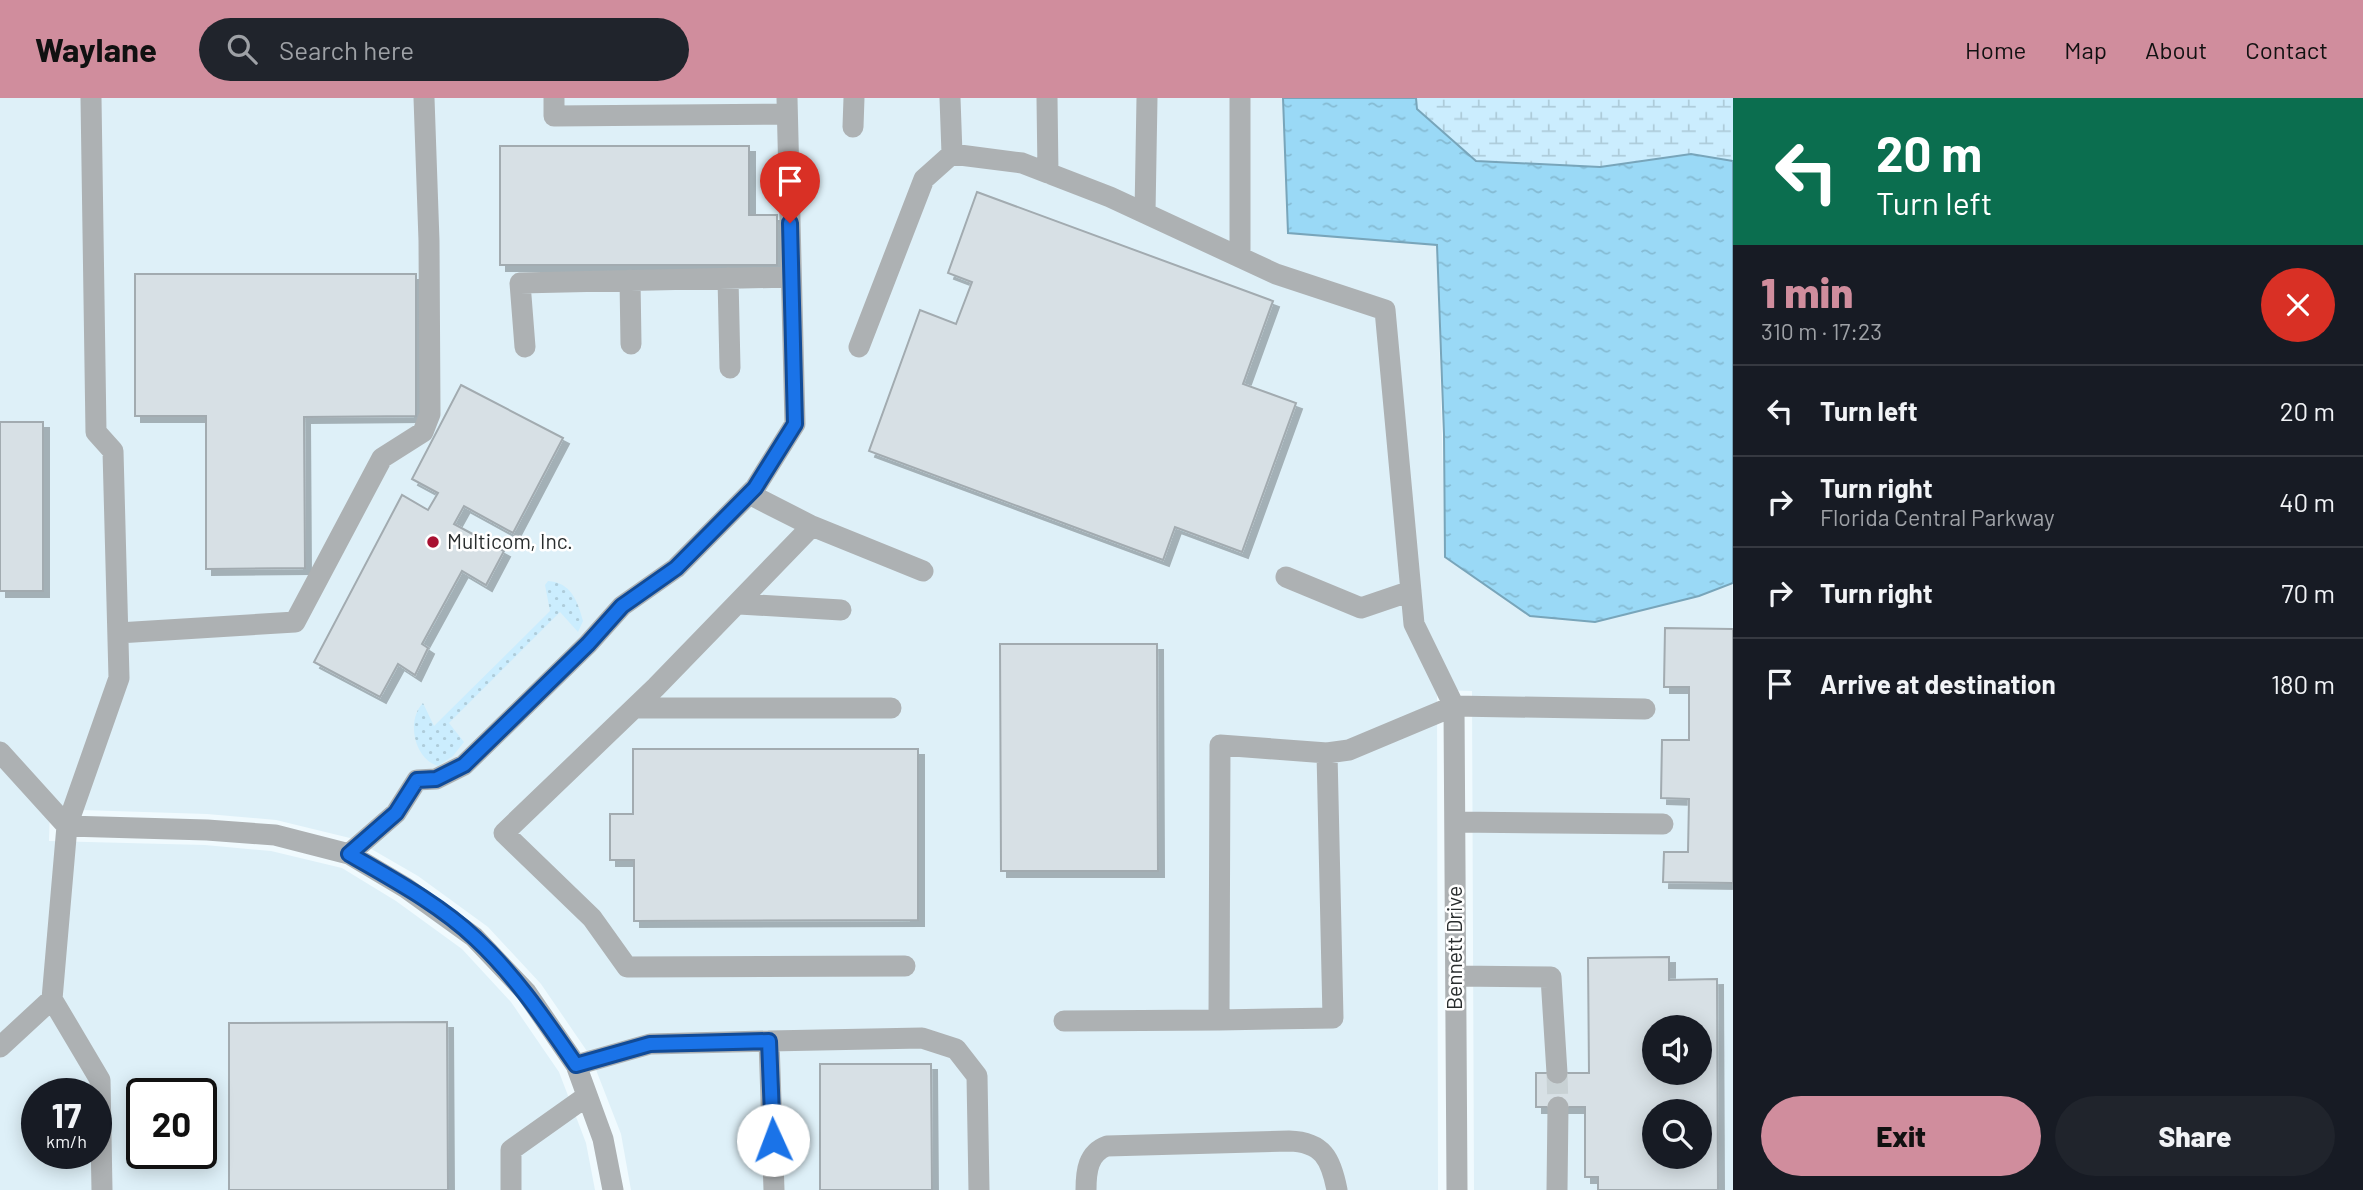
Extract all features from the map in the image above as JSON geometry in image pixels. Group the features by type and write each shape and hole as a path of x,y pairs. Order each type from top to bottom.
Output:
{"street":[{"path":"91,98 96,432 113,451 119,678 67,826 52,999 100,1080 102,1190"},
{"path":"118,633 295,622 382,458 423,432 430,414 429,241 424,98"},
{"path":"349,854 396,813 417,780 449,775 478,754 588,644 622,606 676,568 749,494 795,424 787,106 554,116 554,98"},
{"path":"853,127 854,98"},
{"path":"950,98 952,154"},
{"path":"1047,98 1048,173"},
{"path":"1145,213 1147,98"},
{"path":"1240,98 1240,256"},
{"path":"859,347 924,179 952,154 1022,163 1145,213 1276,274 1385,310 1414,624 1454,706"},
{"path":"524,346 520,283 791,277"},
{"path":"728,278 730,368"},
{"path":"630,280 631,344"},
{"path":"749,494 812,526 923,571"},
{"path":"812,526 635,708 504,833 592,918 627,967 905,966"},
{"path":"1286,577 1361,608 1411,591"},
{"path":"739,604 841,610"},
{"path":"1219,1020 1220,745 1327,753 1349,750 1454,706 1645,709"},
{"name":"Bennett Drive","path":"1454,706 1457,1190"},
{"path":"635,708 891,708"},
{"path":"0,752 67,826 275,835 349,854 407,888 474,937 526,992 576,1065 603,1139 613,1190"},
{"path":"1064,1021 1333,1018 1327,753"},
{"path":"1455,822 1663,824"},
{"path":"1456,976 1551,976 1557,1073"},
{"path":"0,1047 52,999"},
{"path":"576,1065 650,1044 922,1038 956,1049 977,1076 979,1190"},
{"path":"769,1041 775,1190"},
{"path":"511,1190 511,1150 587,1096"},
{"path":"1557,1190 1558,1107"},
{"path":"1086,1190 1091,1157 1097,1150 1107,1146 1289,1141 1307,1142 1323,1151 1334,1171 1337,1190"}],"shaded area":[{"path":"0,98 1283,98 1288,233 1437,245 1445,558 1595,622 1699,596 1733,583 1733,1190 1474,1190 1472,691 1437,690 1438,1190 631,1190 621,1134 591,1057 541,984 488,927 418,876 354,839 276,820 207,814 50,809 49,841 205,845 271,851 342,868 396,901 462,949 511,1002 559,1072 586,1143 595,1190 0,1190"}],"green space":[{"path":"1416,98 1733,98 1733,161 1691,154 1600,167 1476,161 1417,109"},
{"path":"548,581 568,589 576,600 583,621 578,632 560,612 449,723 464,742 453,756 438,766 430,762 423,756 415,738 418,710 423,703 434,726 550,611 545,585"}],"water":[{"path":"1283,98 1416,98 1417,109 1476,161 1600,167 1691,154 1733,161 1733,583 1699,596 1595,622 1530,616 1445,557 1444,434 1437,245 1288,233"}],"building":[{"path":"500,146 749,146 749,215 777,215 777,265 500,265"},
{"path":"977,192 1273,301 1243,384 1296,403 1242,552 1175,527 1163,560 869,451 920,310 956,324 972,282 948,273"},
{"path":"135,274 416,274 416,416 304,417 305,568 206,569 206,416 135,416"},
{"name":"Multicom, Inc.","path":"461,385 563,438 513,533 464,506 454,524 504,551 486,585 462,571 422,644 428,648 415,675 398,664 380,697 314,662 402,495 428,510 438,493 412,479"},
{"path":"0,422 43,422 43,591 0,591"},
{"path":"1665,628 1733,629 1733,883 1663,882 1664,852 1688,852 1689,799 1661,798 1662,740 1689,740 1689,687 1664,687"},
{"path":"1000,644 1157,644 1158,871 1001,871"},
{"path":"633,749 918,749 918,920 634,921 634,860 610,860 610,814 633,814"},
{"path":"1669,957 1669,980 1717,979 1718,1190 1598,1190 1598,1177 1585,1177 1585,1107 1536,1107 1536,1073 1589,1073 1588,958"},
{"path":"447,1022 448,1190 229,1190 229,1023"},
{"path":"820,1064 931,1064 932,1190 820,1190"}],"tunnel":[{"path":"1557,1073 1558,1107"}],"place":[{"name":"Multicom, Inc.","path":"433,542"}],"route":[{"path":"773,1140 769,1041 650,1044 576,1065 526,992 474,937 407,888 349,854 396,813 417,780 449,775 478,754 588,644 622,606 676,568 755,488 795,424 790,223"}]}
